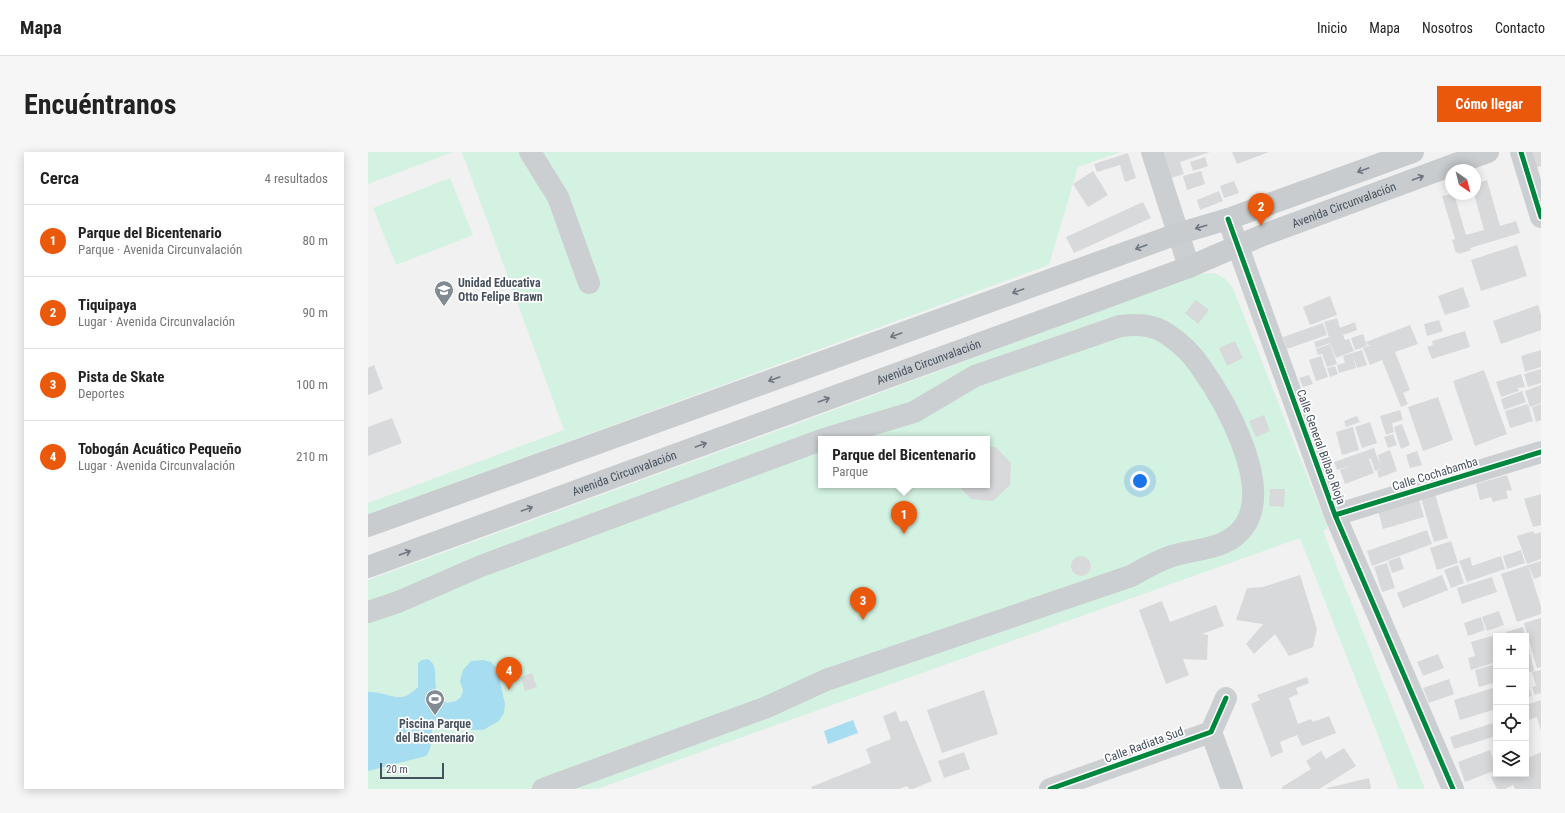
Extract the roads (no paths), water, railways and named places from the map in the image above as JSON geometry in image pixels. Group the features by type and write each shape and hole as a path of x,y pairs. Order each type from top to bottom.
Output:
{"main road":[{"path":"368,526 1177,234 1228,219 1413,152"},
{"name":"Avenida Circunvalación","path":"368,567 1189,267 1237,246 1488,152"}],"street":[{"path":"530,152 558,197 589,283"},
{"path":"1152,152 1177,234 1189,267"},
{"path":"1521,152 1541,217"},
{"name":"Calle General Bilbao Rioja","path":"1228,219 1335,515 1453,789"},
{"path":"543,789 760,710 826,680 1131,576 1155,562 1224,544 1236,536 1245,525 1253,508 1254,488 1246,456 1234,426 1200,366 1167,334 1154,327 1136,324 1120,326 975,376 914,412 834,436"},
{"path":"368,612 398,602 481,566 818,441"},
{"name":"Calle Cochabamba","path":"1335,515 1541,452"},
{"path":"1226,698 1211,732 1232,789"},
{"name":"Calle Radiata Sud","path":"1050,789 1211,732"}],"water":[{"name":"Piscina Parque del Bicentenario","path":"428,659 433,663 435,668 437,691 447,703 456,701 461,697 463,690 460,681 463,670 471,661 483,660 491,662 497,668 505,704 504,713 499,721 483,730 462,728 449,720 433,727 430,746 426,756 368,771 368,692 376,692 394,697 405,696 411,693 418,687 418,663 422,660"},
{"path":"853,720 858,733 828,744 824,731"}],"place":[{"name":"Tiquipaya","path":"1261,226"},
{"name":"Unidad Educativa Otto Felipe Brawn","path":"444,307"},
{"name":"Parque del Bicentenario","path":"904,534"},
{"name":"Pista de Skate","path":"863,620"},
{"name":"Tobogán Acuático Pequeño","path":"509,690"},
{"name":"Piscina Parque del Bicentenario","path":"435,716"}]}
